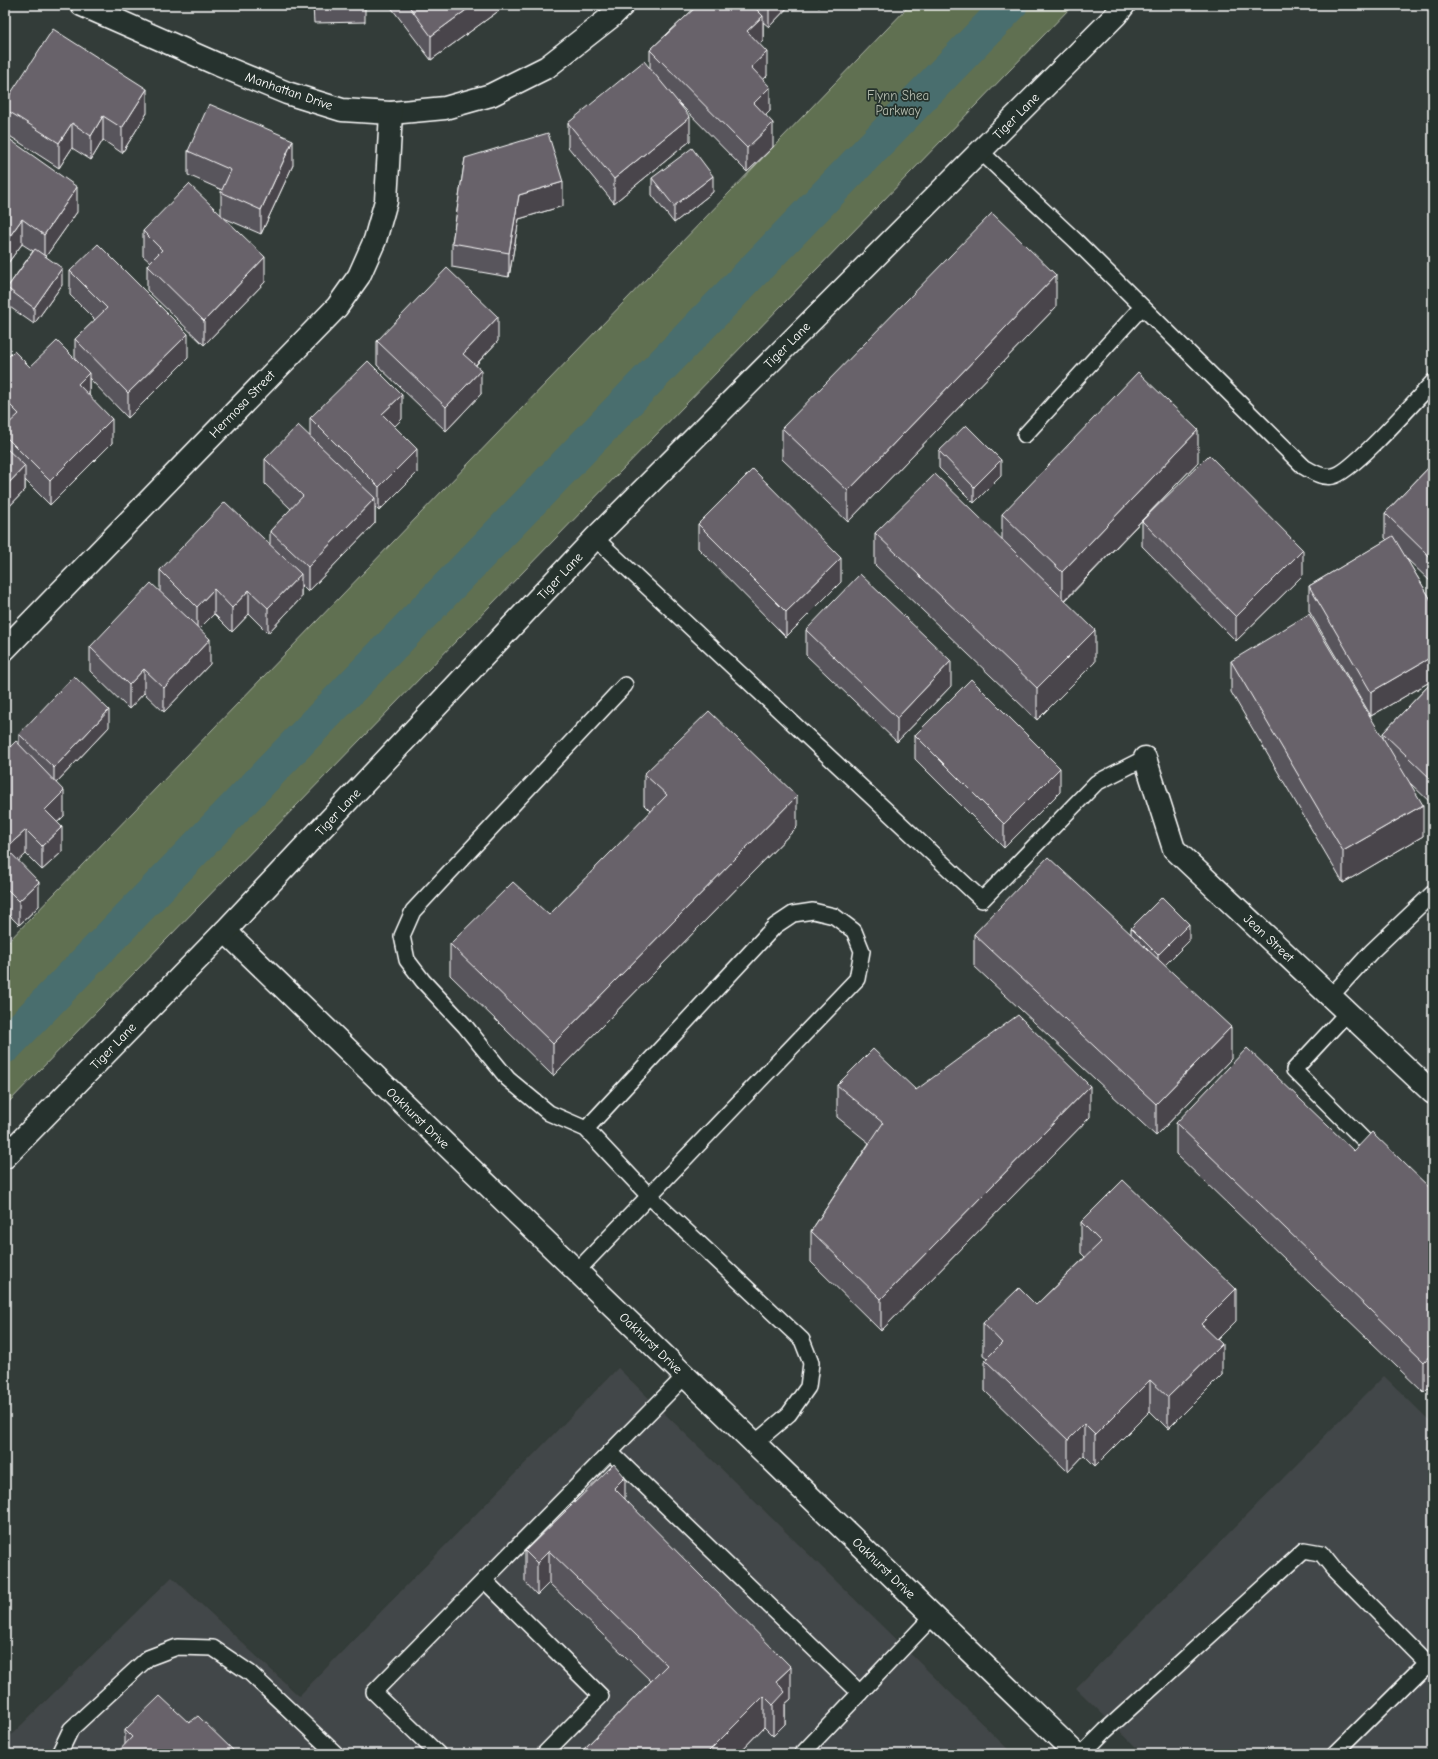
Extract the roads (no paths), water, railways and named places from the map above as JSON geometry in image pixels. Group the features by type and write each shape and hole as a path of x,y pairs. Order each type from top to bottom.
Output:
{"street":[{"name":"Manhattan Drive","path":"82,5 219,66 287,93 342,110 391,113 445,108 491,95 547,67 612,9"},
{"name":"Tiger Lane","path":"5,1156 225,931 595,538 980,152 1124,5"},
{"name":"Hermosa Street","path":"5,649 341,301 359,276 375,240 384,207 391,113"},
{"name":"Jean Street","path":"1145,758 1174,849 1433,1093"},
{"name":"Oakhurst Drive","path":"225,931 1076,1754"}],"lane":[{"path":"980,152 1076,241 1304,467 1320,476 1334,476 1344,471 1362,456 1433,382"},
{"path":"1025,435 1142,307"},
{"path":"595,538 982,900 1096,783 1145,758"},
{"path":"625,685 413,911 402,936 407,960 423,981 466,1026 508,1079 549,1114 586,1129 649,1196 802,1340 811,1363 808,1387 789,1414 755,1443"},
{"path":"1331,996 1371,952 1433,892"},
{"path":"577,1271 857,979 862,951 854,931 834,916 814,911 793,914 775,926 586,1129"},
{"path":"1348,1012 1294,1070 1389,1164"},
{"path":"438,1754 374,1692 685,1376"},
{"path":"610,1452 860,1693"},
{"path":"1082,1754 1105,1731 1304,1550 1321,1553 1333,1568 1430,1666 1335,1754"},
{"path":"484,1580 601,1696 544,1754"},
{"path":"802,1754 933,1616"},
{"path":"59,1754 71,1729 148,1658 177,1647 213,1648 250,1673 336,1754"}],"waterway":[{"path":"5,1046 1010,5"}],"park label":[{"name":"Flynn Shea Parkway","path":"898,102"}]}
